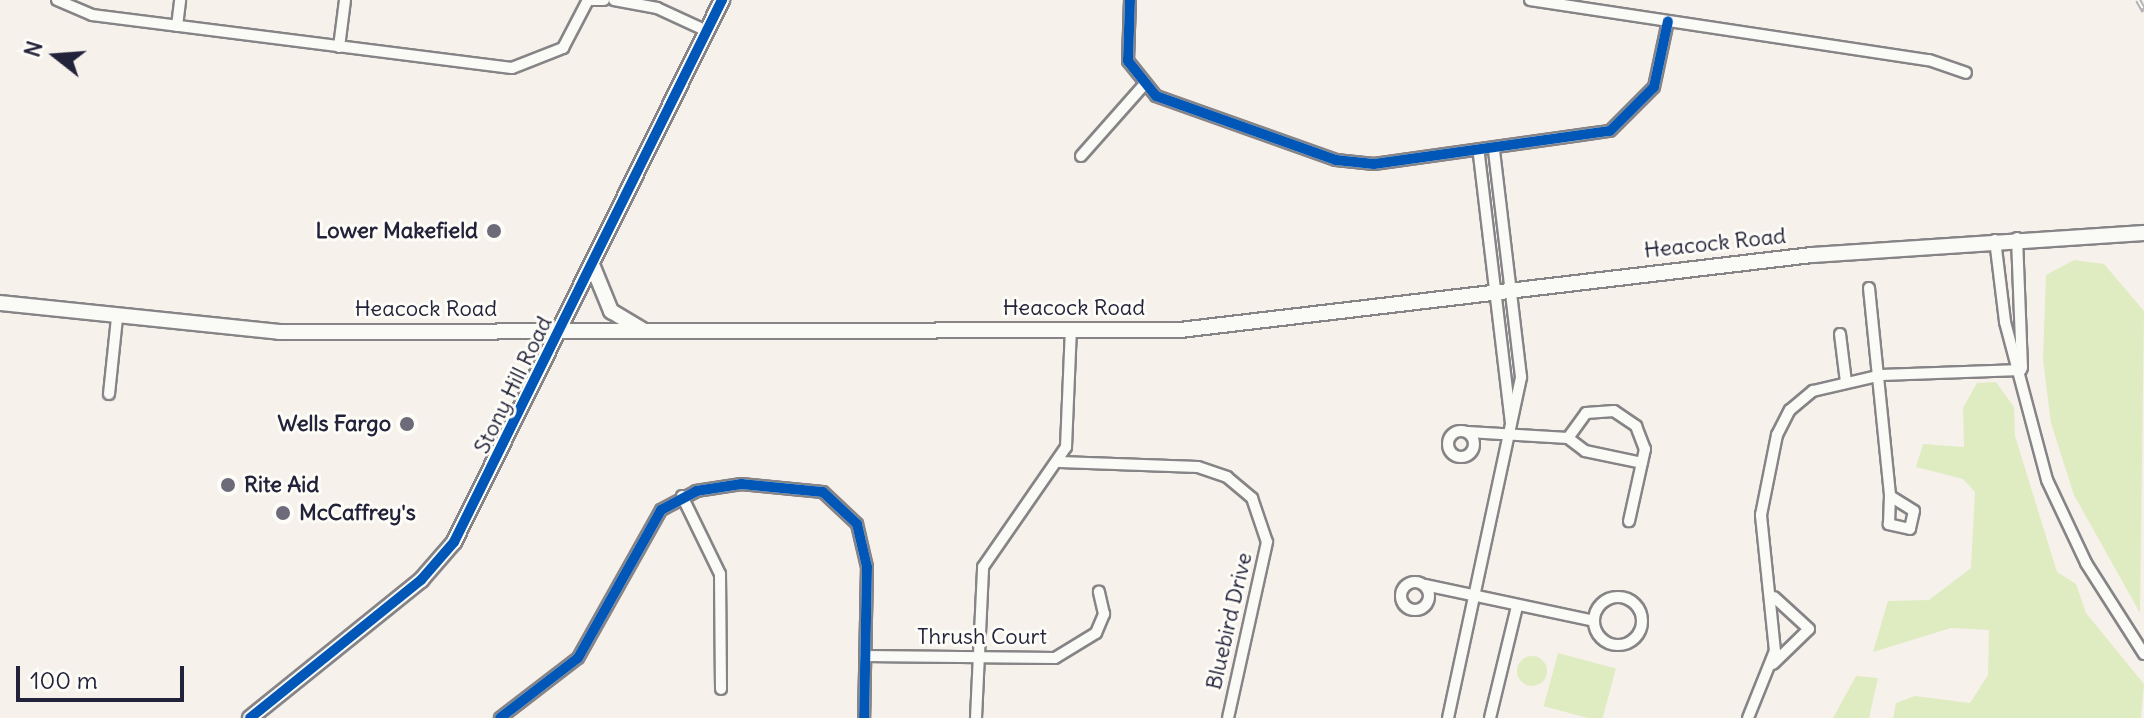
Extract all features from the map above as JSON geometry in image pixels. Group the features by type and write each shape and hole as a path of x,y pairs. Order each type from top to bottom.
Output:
{"main road":[{"name":"Stony Hill Road","path":"250,718 439,562 563,331 722,0"},
{"name":"Heacock Road","path":"0,303 117,318 279,332 648,333 1207,328 1494,294 1511,289 2017,238 2144,233"},
{"path":"593,267 611,311 648,333"}],"street":[{"path":"57,0 92,15 525,67 563,48 588,0 604,0"},
{"path":"177,26 180,0"},
{"path":"339,47 345,0"},
{"path":"614,0 657,8 707,31"},
{"path":"1130,0 1125,50 1143,86 1192,114 1336,160 1479,155 1582,141 1625,123 1654,87 1668,21"},
{"path":"1530,0 1929,60 1966,73"},
{"path":"1081,156 1143,86"},
{"path":"1448,718 1512,437 1521,377 1494,152"},
{"path":"1479,155 1512,437"},
{"path":"2017,238 2021,370"},
{"path":"1995,240 2005,322 2059,509 2142,649"},
{"path":"1869,288 1881,375 1890,496"},
{"path":"109,394 117,318"},
{"path":"976,718 983,567 999,534 1060,462 1070,430 1071,330"},
{"path":"1840,334 1846,382"},
{"path":"1772,665 1774,597 1761,515 1777,435 1804,396 1846,382 1881,375 2021,370"},
{"path":"1568,438 1586,413 1622,412 1643,439 1642,463 1629,521"},
{"path":"1468,432 1568,438 1585,451 1642,463"},
{"name":"Bluebird Drive","path":"1060,462 1198,467 1227,477 1252,498 1267,542 1228,718"},
{"path":"500,718 578,658 641,535 682,496 718,486 794,486 843,506 866,555 864,718"},
{"path":"682,496 720,574 721,689"},
{"path":"1425,585 1589,620 1597,633 1623,643 1639,638 1646,622 1633,605 1611,600 1597,604 1589,620"},
{"name":"Thrush Court","path":"865,656 1041,659 1074,651 1101,622 1099,592"},
{"path":"1748,718 1772,665 1809,629 1774,597"},
{"path":"1490,718 1517,606"}],"green space":[{"path":"2074,260 2104,264 2144,311 2140,613 2074,495 2051,423 2043,360 2046,275"},
{"path":"1996,382 2014,407 2015,436 2057,572 2076,584 2086,613 2144,684 2141,718 1893,718 1896,703 1915,696 1970,703 1988,675 1989,630 1951,628 1873,652 1888,601 1929,600 1971,568 1975,492 1963,479 1916,467 1923,444 1964,447 1963,408 1977,383"},
{"path":"1558,653 1616,669 1603,718 1588,718 1544,706"},
{"path":"1532,656 1538,657 1546,665 1546,677 1538,685 1532,686 1526,685 1518,677 1517,671 1518,665 1526,657"},
{"path":"1856,676 1878,678 1869,718 1833,718"}],"railway":[{"path":"2138,0 2144,11"}],"cycle path":[{"path":"250,718 421,580 454,542 722,0"},
{"path":"1130,0 1128,61 1156,96 1336,160 1374,164 1610,131 1654,87 1668,21"},
{"path":"500,718 578,658 661,510 696,491 741,484 823,492 857,524 867,567 864,718"}],"place":[{"name":"Lower Makefield","path":"494,231"},
{"name":"Wells Fargo","path":"407,424"},
{"name":"Rite Aid","path":"228,485"},
{"name":"McCaffrey's","path":"283,513"}]}
